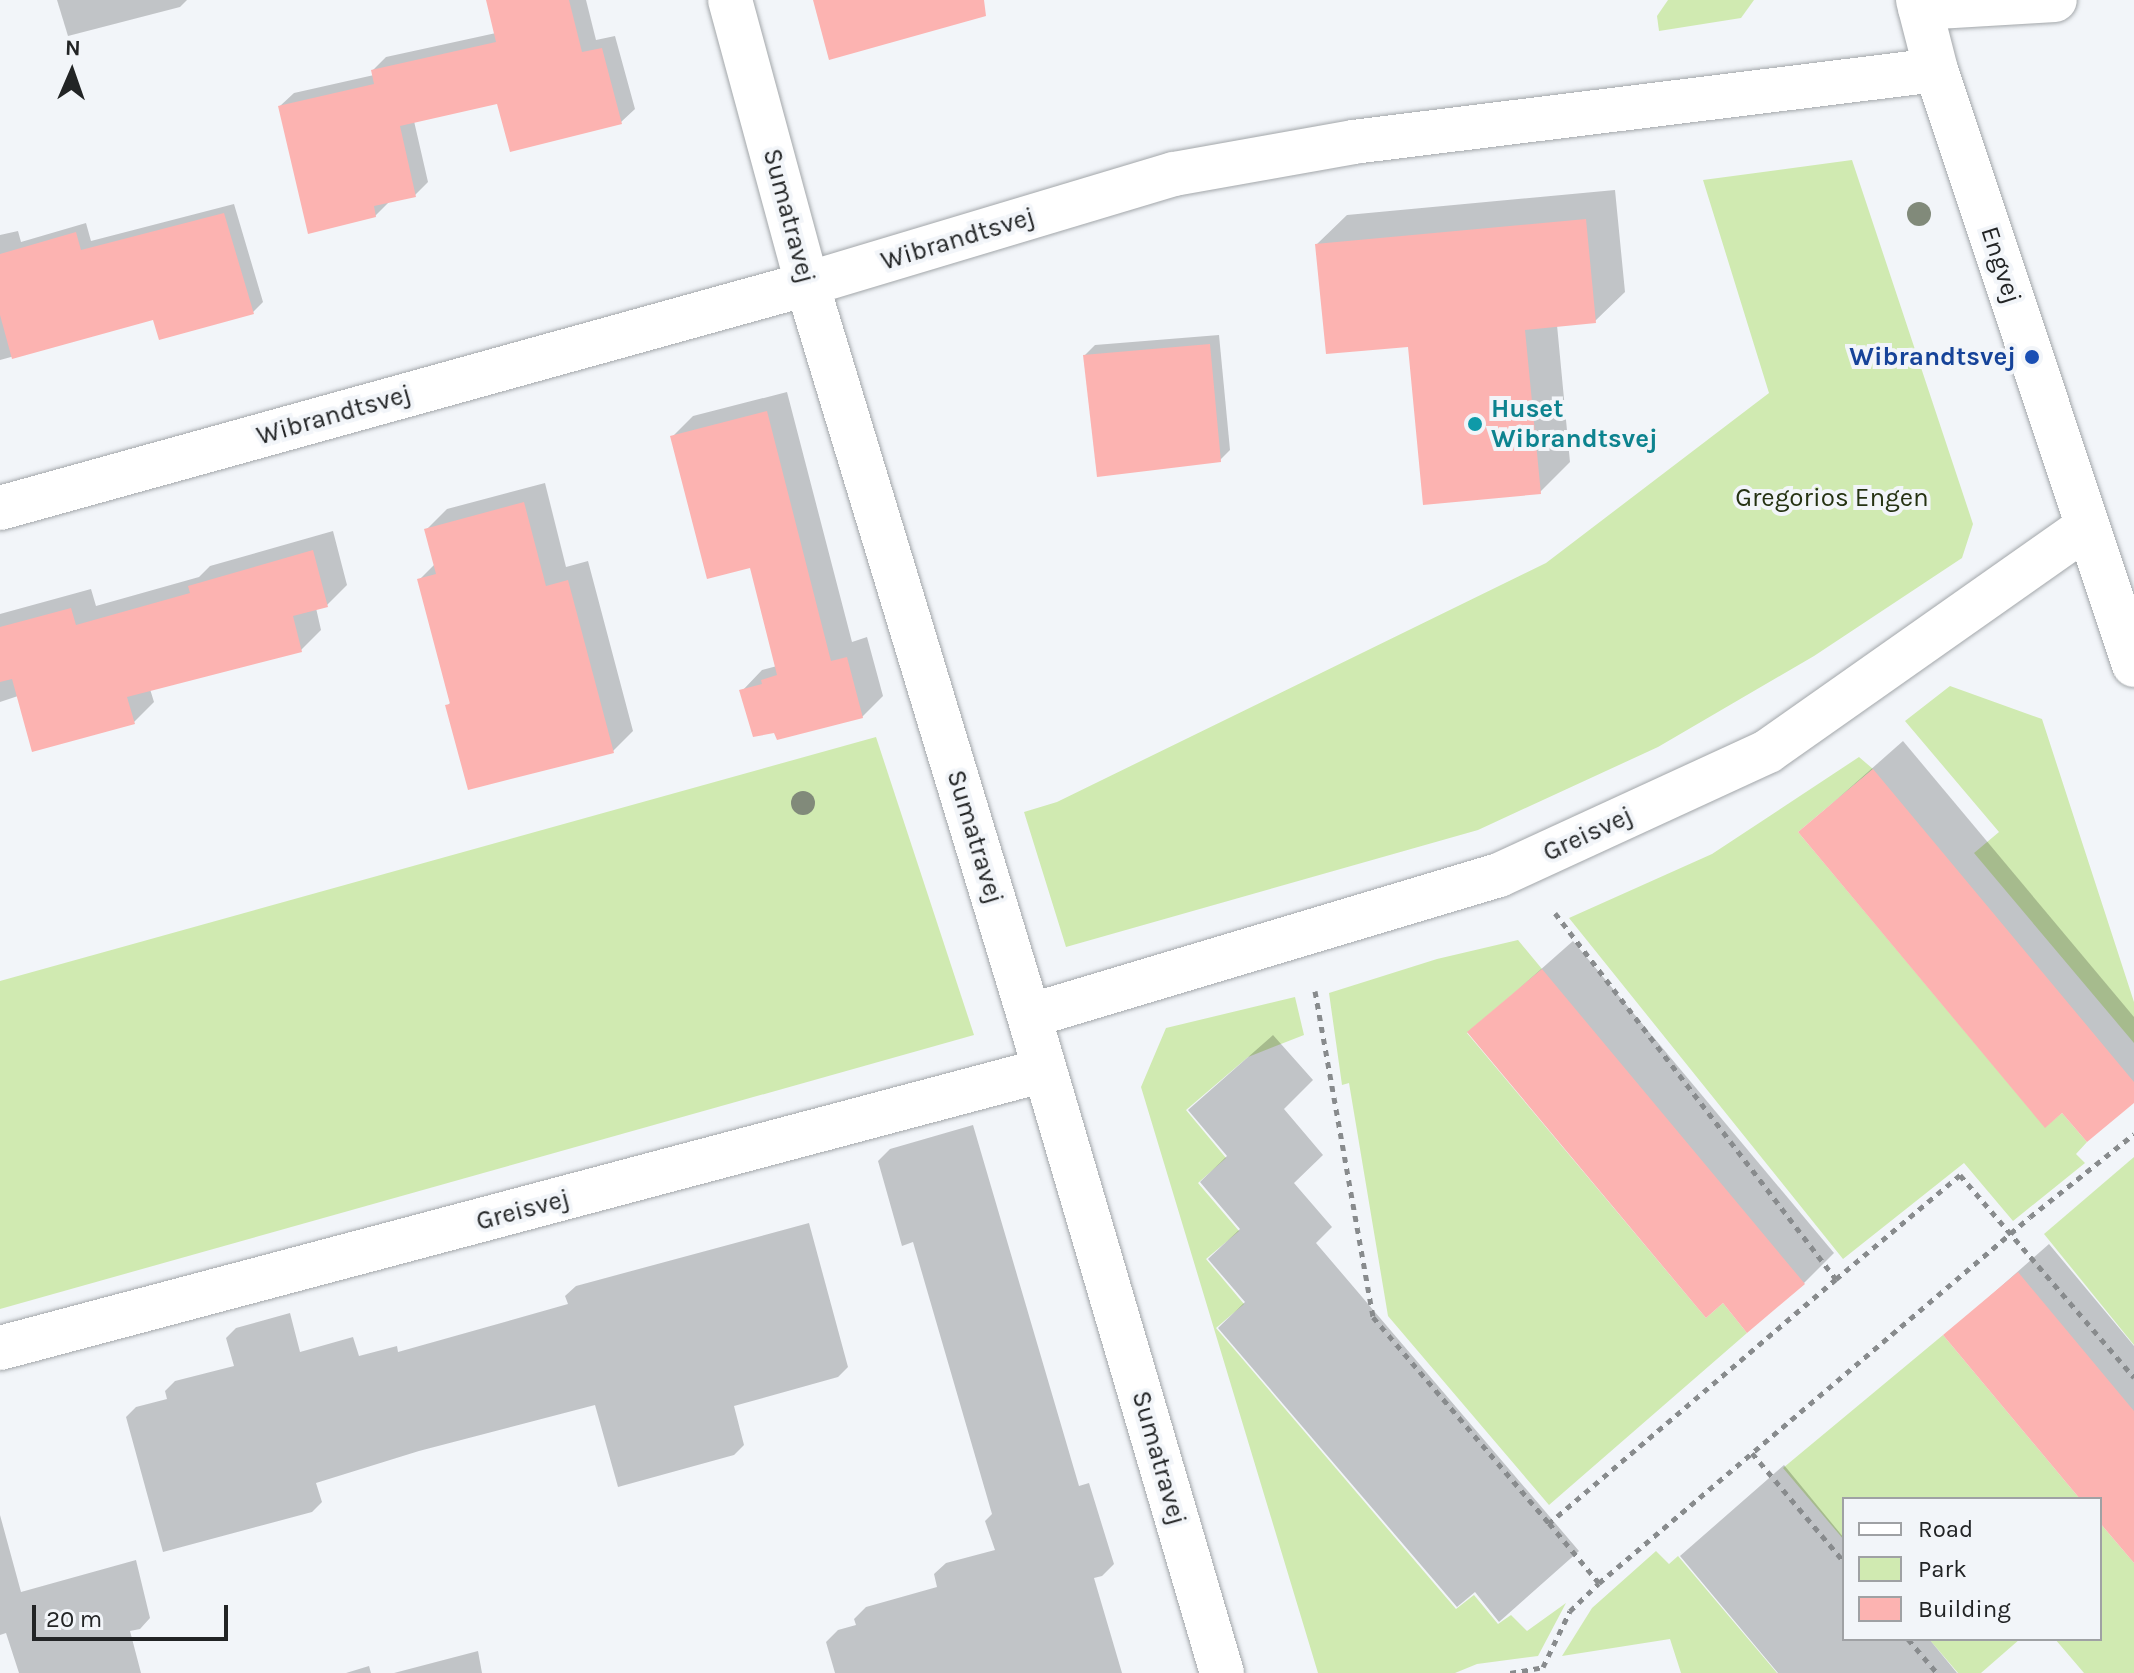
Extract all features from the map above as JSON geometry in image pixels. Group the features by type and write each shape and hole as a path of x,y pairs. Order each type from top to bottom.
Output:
{"street":[{"name":"Sumatravej","path":"730,0 807,284 1029,1016 1222,1673"},
{"path":"1919,4 2055,0"},
{"name":"Engvej","path":"1919,4 1936,70 2134,665"},
{"name":"Wibrandtsvej","path":"0,508 807,284 1174,174 1353,142 1936,70"},
{"name":"Greisvej","path":"1029,1016 1518,866 1768,751 2087,527"},
{"name":"Greisvej","path":"0,1348 1045,1070"}],"path":[{"path":"1518,866 1836,1279"},
{"path":"1305,933 1373,1317 1599,1583"},
{"path":"1510,1673 1543,1667 1570,1611 1599,1583 2012,1233 2134,1134"},
{"path":"1549,1523 1960,1175 2134,1377"},
{"path":"1752,1453 1842,1560"},
{"path":"1910,1641 1937,1673"}],"green space":[{"path":"1668,0 1754,0 1741,18 1659,31 1657,16"},
{"name":"Gregorios Engen","path":"1852,160 1973,524 1962,558 1814,656 1658,747 1478,830 1066,947 1024,812 1057,802 1546,563 1769,393 1703,180"},
{"path":"1950,686 2042,719 2134,1002 2134,1043 1974,853 1999,832 1905,721"},
{"path":"876,737 974,1035 0,1309 0,981"},
{"path":"1859,757 1873,769 1798,832 2045,1127 2062,1113 2087,1142 2076,1154 2085,1163 2013,1221 1964,1163 1843,1259 1569,918 1712,854"},
{"path":"1518,940 1542,969 1467,1033 1706,1318 1723,1303 1747,1333 1549,1505 1388,1316 1349,1083 1342,1085 1329,993 1437,959"},
{"path":"1295,997 1304,1035 1248,1057 1186,1110 1226,1158 1198,1183 1239,1231 1206,1259 1244,1304 1216,1328 1456,1609 1474,1595 1498,1624 1511,1615 1527,1631 1566,1603 1538,1656 1477,1664 1455,1673 1318,1673 1141,1087 1166,1028"},
{"path":"2134,1157 2134,1345 2044,1234"},
{"path":"1943,1335 2078,1497 1842,1497 1842,1538 1783,1468"},
{"path":"2102,1525 2134,1563 2134,1673 2084,1673 2057,1641 2102,1641"},
{"path":"1656,1551 1669,1564 1678,1556 1777,1673 1681,1673 1670,1639 1562,1656 1592,1608"},
{"path":"1931,1641 2018,1641 1981,1673 1958,1673"}],"building":[{"path":"486,0 569,0 582,52 602,48 622,124 510,152 497,104 400,126 416,197 374,206 376,217 308,234 278,106 374,84 371,70 496,42"},
{"path":"813,0 984,0 986,16 829,60"},
{"path":"224,213 254,314 159,340 153,320 12,359 0,315 0,254 76,232 81,250"},
{"name":"Huset Wibrandtsvej","path":"1586,219 1596,323 1525,330 1541,494 1423,505 1408,347 1326,354 1315,244"},
{"path":"1210,344 1221,462 1097,477 1083,355"},
{"path":"767,411 831,661 847,657 863,718 777,740 774,733 753,737 739,690 762,684 761,680 777,675 750,568 707,579 670,436"},
{"path":"524,502 546,586 568,580 614,753 468,790 445,705 450,704 417,579 436,574 424,529"},
{"path":"313,550 328,607 293,616 302,652 127,697 135,724 32,752 12,679 0,682 0,627 71,608 76,625 190,593 188,586"},
{"path":"1873,769 2134,1082 2134,1103 2087,1142 2062,1113 2045,1128 1798,832"},
{"path":"1542,969 1805,1284 1747,1333 1723,1303 1706,1318 1467,1032"},
{"path":"2018,1272 2134,1411 2134,1563 2102,1525 2102,1497 2078,1497 1943,1335"}],"place":[{"name":"Wibrandtsvej","path":"2032,357"},
{"name":"Huset Wibrandtsvej","path":"1475,424"}]}
